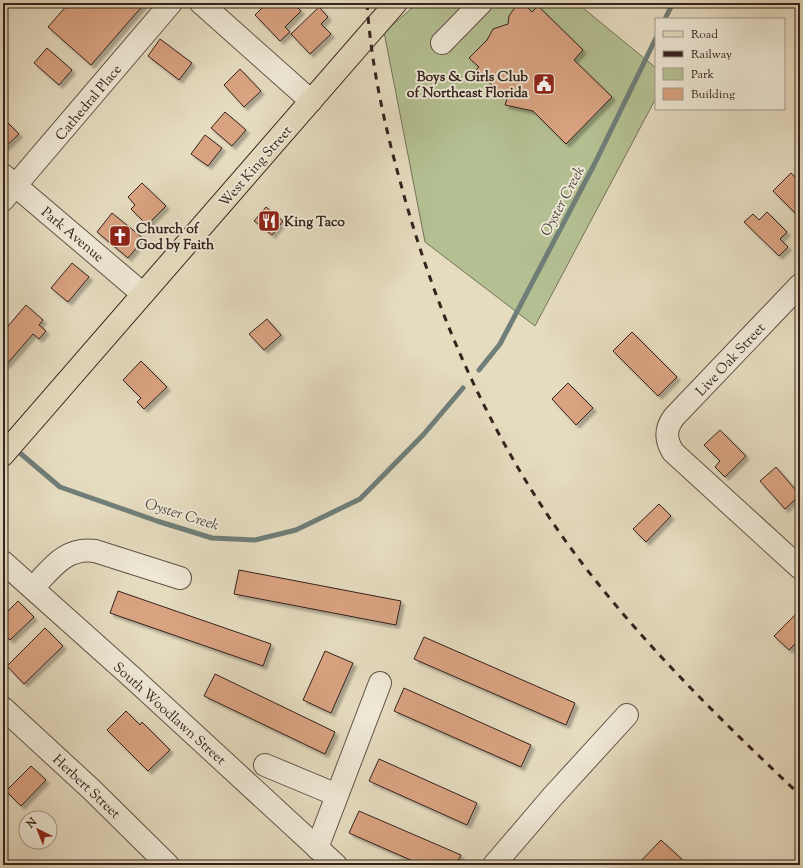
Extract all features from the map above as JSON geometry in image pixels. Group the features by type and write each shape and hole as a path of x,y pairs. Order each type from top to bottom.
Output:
{"main road":[{"name":"West King Street","path":"3,454 396,3"}],"street":[{"name":"Cathedral Place","path":"7,187 171,3"},
{"path":"201,3 311,101"},
{"path":"442,44 481,3"},
{"name":"Park Avenue","path":"7,187 143,294"},
{"name":"Live Oak Street","path":"800,285 674,417 669,424 667,436 672,452 800,568"},
{"path":"33,588 57,562 71,553 83,549 95,551 180,578"},
{"name":"South Woodlawn Street","path":"3,562 336,865"},
{"path":"317,848 380,683"},
{"name":"Herbert Street","path":"3,708 92,790 168,865"},
{"path":"494,865 553,796 627,715"},
{"path":"265,764 337,795"}],"green space":[{"path":"418,3 577,3 655,67 655,100 535,326 425,242 384,32"}],"building":[{"path":"69,3 145,3 91,65 48,27"},
{"path":"267,3 293,3 301,11 285,27 290,32 280,41 255,15"},
{"name":"Boys & Girls Club of Northeast Florida","path":"518,3 523,3 532,12 538,6 583,50 574,60 612,97 566,144 533,111 505,105 507,99 476,70 479,67 469,58 487,40 493,29 508,24 509,16"},
{"path":"319,7 328,17 321,24 331,34 310,54 291,34"},
{"path":"160,39 192,63 179,80 148,56"},
{"path":"47,48 72,70 59,85 34,63"},
{"path":"240,69 261,91 244,107 224,85"},
{"path":"225,112 246,130 232,146 211,128"},
{"path":"3,118 19,134 3,149"},
{"path":"205,135 222,148 208,166 191,154"},
{"path":"791,173 800,182 800,218 773,191"},
{"path":"142,183 166,206 147,225 131,209 135,205 128,197"},
{"name":"King Taco","path":"266,207 283,221 272,235 254,221"},
{"path":"767,212 787,232 780,239 788,247 779,256 744,222 753,214 759,220"},
{"name":"Church of God by Faith","path":"112,213 144,239 128,258 97,232"},
{"path":"72,263 89,277 68,302 51,288"},
{"path":"26,305 43,320 39,325 46,331 39,339 33,334 6,365 3,363 3,332"},
{"path":"267,319 281,335 264,350 249,334"},
{"path":"632,332 677,377 658,396 613,351"},
{"path":"141,361 167,387 144,409 137,402 141,398 123,380"},
{"path":"568,383 593,408 576,425 552,399"},
{"path":"720,430 746,456 725,477 715,467 720,461 704,445"},
{"path":"776,467 800,495 785,509 760,481"},
{"path":"659,504 671,516 646,542 633,529"},
{"path":"239,570 401,601 396,625 234,594"},
{"path":"118,591 271,644 263,666 110,613"},
{"path":"18,601 34,617 10,640 3,633 3,616"},
{"path":"795,615 800,619 800,639 789,650 774,636"},
{"path":"45,628 63,646 24,684 7,666"},
{"path":"424,637 575,703 566,725 414,659"},
{"path":"325,651 353,663 331,713 303,700"},
{"path":"215,674 335,732 325,754 204,696"},
{"path":"404,688 531,745 521,767 394,711"},
{"path":"126,711 140,725 142,722 170,750 148,771 107,730"},
{"path":"379,759 477,803 467,825 369,781"},
{"path":"31,766 46,780 21,806 6,791"},
{"path":"359,811 461,855 456,865 422,865 349,833"},
{"path":"661,840 687,864 637,865"}],"waterway":[{"name":"Oyster Creek","path":"666,18 673,3"},
{"name":"Oyster Creek","path":"479,370 500,344 595,163 655,40"},
{"name":"Oyster Creek","path":"14,448 60,487 157,521 212,538 255,540 296,530 360,499 423,435 463,388"}],"railway":[{"path":"367,3 375,71 384,115 394,159 415,234 453,338 501,437 559,532 592,576 640,634 745,743 800,795"}],"place":[{"name":"Boys & Girls Club of Northeast Florida","path":"544,84"},
{"name":"King Taco","path":"269,221"},
{"name":"Church of God by Faith","path":"120,236"}]}
